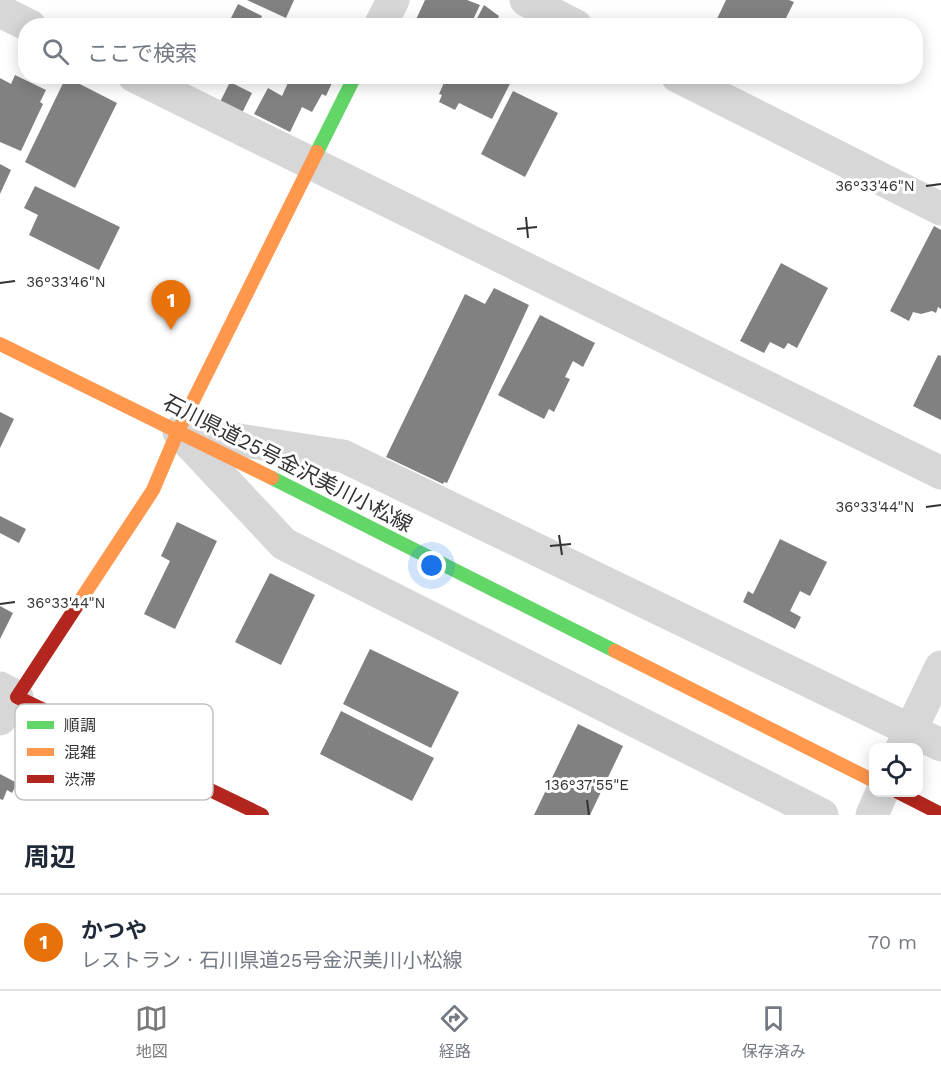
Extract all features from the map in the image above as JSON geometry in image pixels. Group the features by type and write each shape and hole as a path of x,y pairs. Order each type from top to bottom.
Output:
{"main road":[{"path":"6,701 153,490 178,431 351,84"},
{"name":"石川県道25号金沢美川小松線","path":"0,344 869,778"},
{"path":"213,793 262,815"},
{"path":"908,797 941,814"}],"street":[{"path":"384,18 393,0"},
{"path":"526,0 561,18"},
{"path":"0,11 18,20"},
{"path":"150,84 941,473"},
{"path":"694,84 941,209"},
{"path":"178,431 344,456 906,739 941,745"},
{"path":"178,431 284,544 822,815"},
{"path":"906,739 941,667"},
{"path":"872,815 880,797"}],"building":[{"path":"247,0 294,0 286,18"},
{"path":"425,0 467,0 480,5 474,18 417,18"},
{"path":"726,0 789,0 794,2 786,18 717,18"},
{"path":"238,4 262,16 261,18 231,18"},
{"path":"484,5 499,16 498,18 477,18"},
{"path":"15,75 18,76 18,84 34,84 46,90 40,102 43,104 21,151 0,142 0,78 11,84"},
{"path":"63,84 80,84 117,103 75,188 25,162"},
{"path":"229,84 234,84 252,93 242,113 220,102"},
{"path":"287,84 331,84 326,96 322,94 312,112 302,107 290,132 254,114 268,88 282,96"},
{"path":"443,84 510,84 492,119 459,103 455,110 439,102 442,95 439,94"},
{"path":"513,91 558,113 525,177 481,154"},
{"path":"0,164 11,170 0,194"},
{"path":"35,186 120,227 99,270 29,235 38,215 24,208"},
{"path":"934,226 941,230 941,309 938,307 936,313 932,311 921,314 913,312 909,321 890,311"},
{"path":"781,263 828,288 797,348 788,343 784,349 770,342 764,353 740,341"},
{"path":"494,288 529,305 447,483 443,484 386,457 465,294 485,304"},
{"path":"540,315 595,343 583,367 573,361 565,377 570,379 554,412 549,409 544,419 498,395"},
{"path":"938,355 941,356 941,420 913,406"},
{"path":"0,412 14,419 0,448"},
{"path":"0,516 26,529 19,543 0,533"},
{"path":"177,522 217,541 175,629 144,614 170,561 161,556"},
{"path":"780,539 827,562 810,596 800,591 790,611 801,617 795,629 743,602 748,591 753,594"},
{"path":"270,573 315,595 281,665 235,642"},
{"path":"0,606 13,613 0,639"},
{"path":"370,649 459,692 431,748 343,704"},
{"path":"341,711 434,758 412,801 320,754"},
{"path":"578,724 623,746 590,815 534,815"},
{"path":"0,774 15,782 15,787 12,793 7,790 3,800 0,799"}],"traffic: fast":[{"path":"317,152 351,84"},
{"path":"272,478 615,651"}],"traffic: slow":[{"path":"76,607 153,490 178,431 317,152"},
{"path":"0,344 272,478"},
{"path":"615,651 869,778"}],"traffic: jam":[{"path":"32,704 17,697 76,607"},
{"path":"213,791 262,815"},
{"path":"908,797 941,814"}],"place":[{"name":"かつや","path":"171,330"}]}
